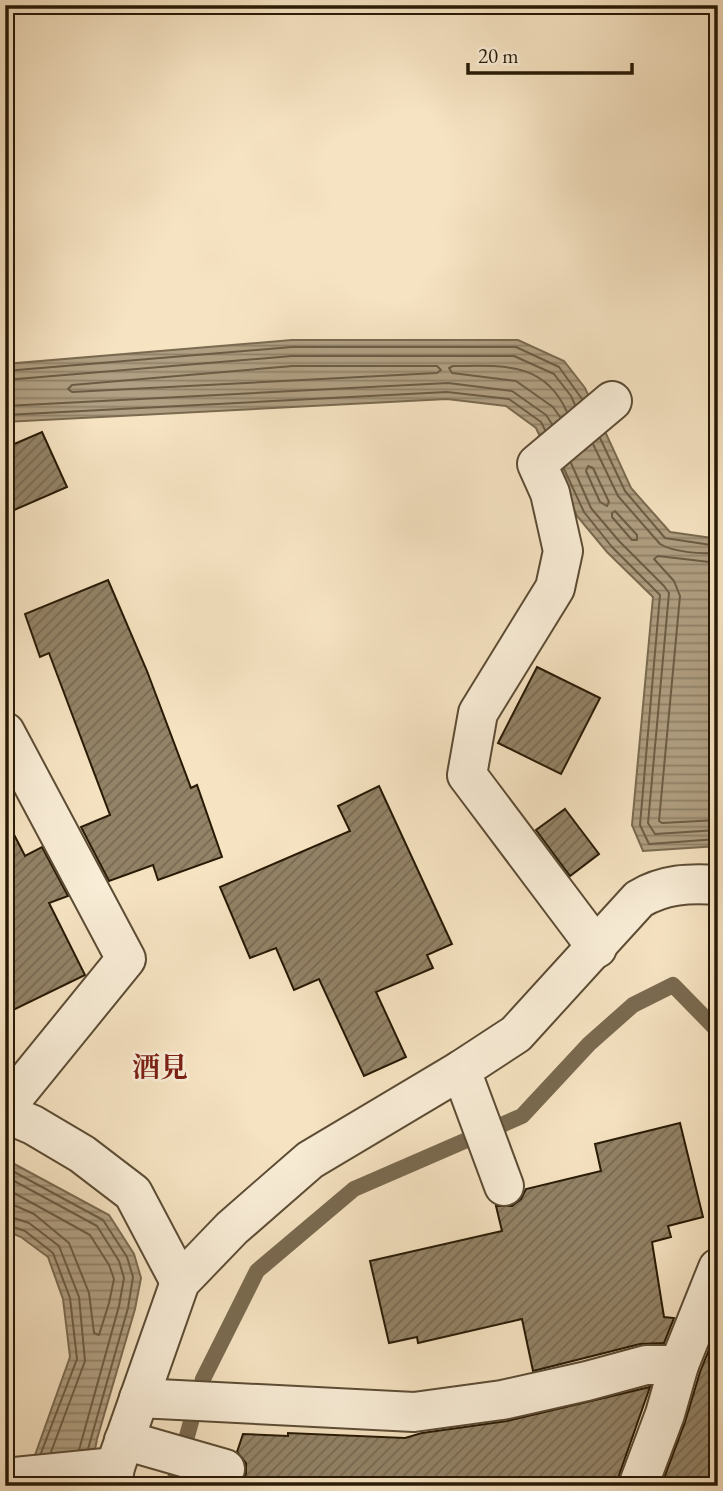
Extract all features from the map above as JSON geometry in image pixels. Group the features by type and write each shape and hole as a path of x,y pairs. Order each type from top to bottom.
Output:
{"street":[{"path":"597,948 467,775 478,713 555,588 563,551 550,493 537,464 612,401"},
{"path":"5,732 126,959 5,1110 82,1154 133,1193 180,1282"},
{"path":"117,1464 180,1282 232,1228 310,1160 516,1034 639,899 656,889 691,883 718,886"},
{"path":"461,1070 504,1186"},
{"path":"638,1486 665,1414 679,1365 718,1268"},
{"path":"139,1398 414,1412 502,1399 646,1365 679,1365"},
{"path":"5,1478 117,1464 225,1469"}],"water":[{"path":"292,340 518,340 564,361 585,388 631,488 670,532 712,538 718,533 718,846 643,851 632,825 653,597 607,552 577,516 536,428 506,406 447,399 5,422 5,364"},
{"path":"5,1159 109,1215 134,1254 141,1278 135,1309 97,1439 88,1486 24,1486 70,1357 63,1299 48,1257 21,1237 5,1230"}],"building":[{"path":"42,432 67,487 5,514 5,448"},
{"path":"108,580 147,671 191,788 197,785 222,857 158,880 153,865 109,881 81,827 110,815 49,653 40,657 25,614"},
{"path":"537,667 600,698 561,774 498,743"},
{"path":"379,786 452,944 427,955 433,968 376,992 406,1057 364,1076 319,979 294,990 276,948 250,958 220,887 350,831 338,806"},
{"path":"565,809 599,854 570,876 536,830"},
{"path":"5,817 25,856 42,847 68,896 49,903 85,975 5,1014"},
{"path":"680,1123 703,1217 668,1226 671,1237 652,1242 664,1317 674,1318 664,1343 640,1344 533,1371 522,1319 418,1343 417,1337 389,1343 370,1261 502,1231 496,1206 512,1206 521,1199 526,1189 601,1171 595,1144"},
{"path":"718,1327 718,1480 663,1481 700,1372"},
{"path":"650,1387 613,1486 239,1486 246,1474 246,1463 237,1452 243,1434 288,1436 288,1433 405,1438 422,1433 507,1421"}],"waterway":[{"path":"173,1486 203,1379 257,1271 354,1189 522,1116 589,1044 633,1005 673,985 718,1031"}],"district":[{"name":"酒見","path":"160,1067"}]}
